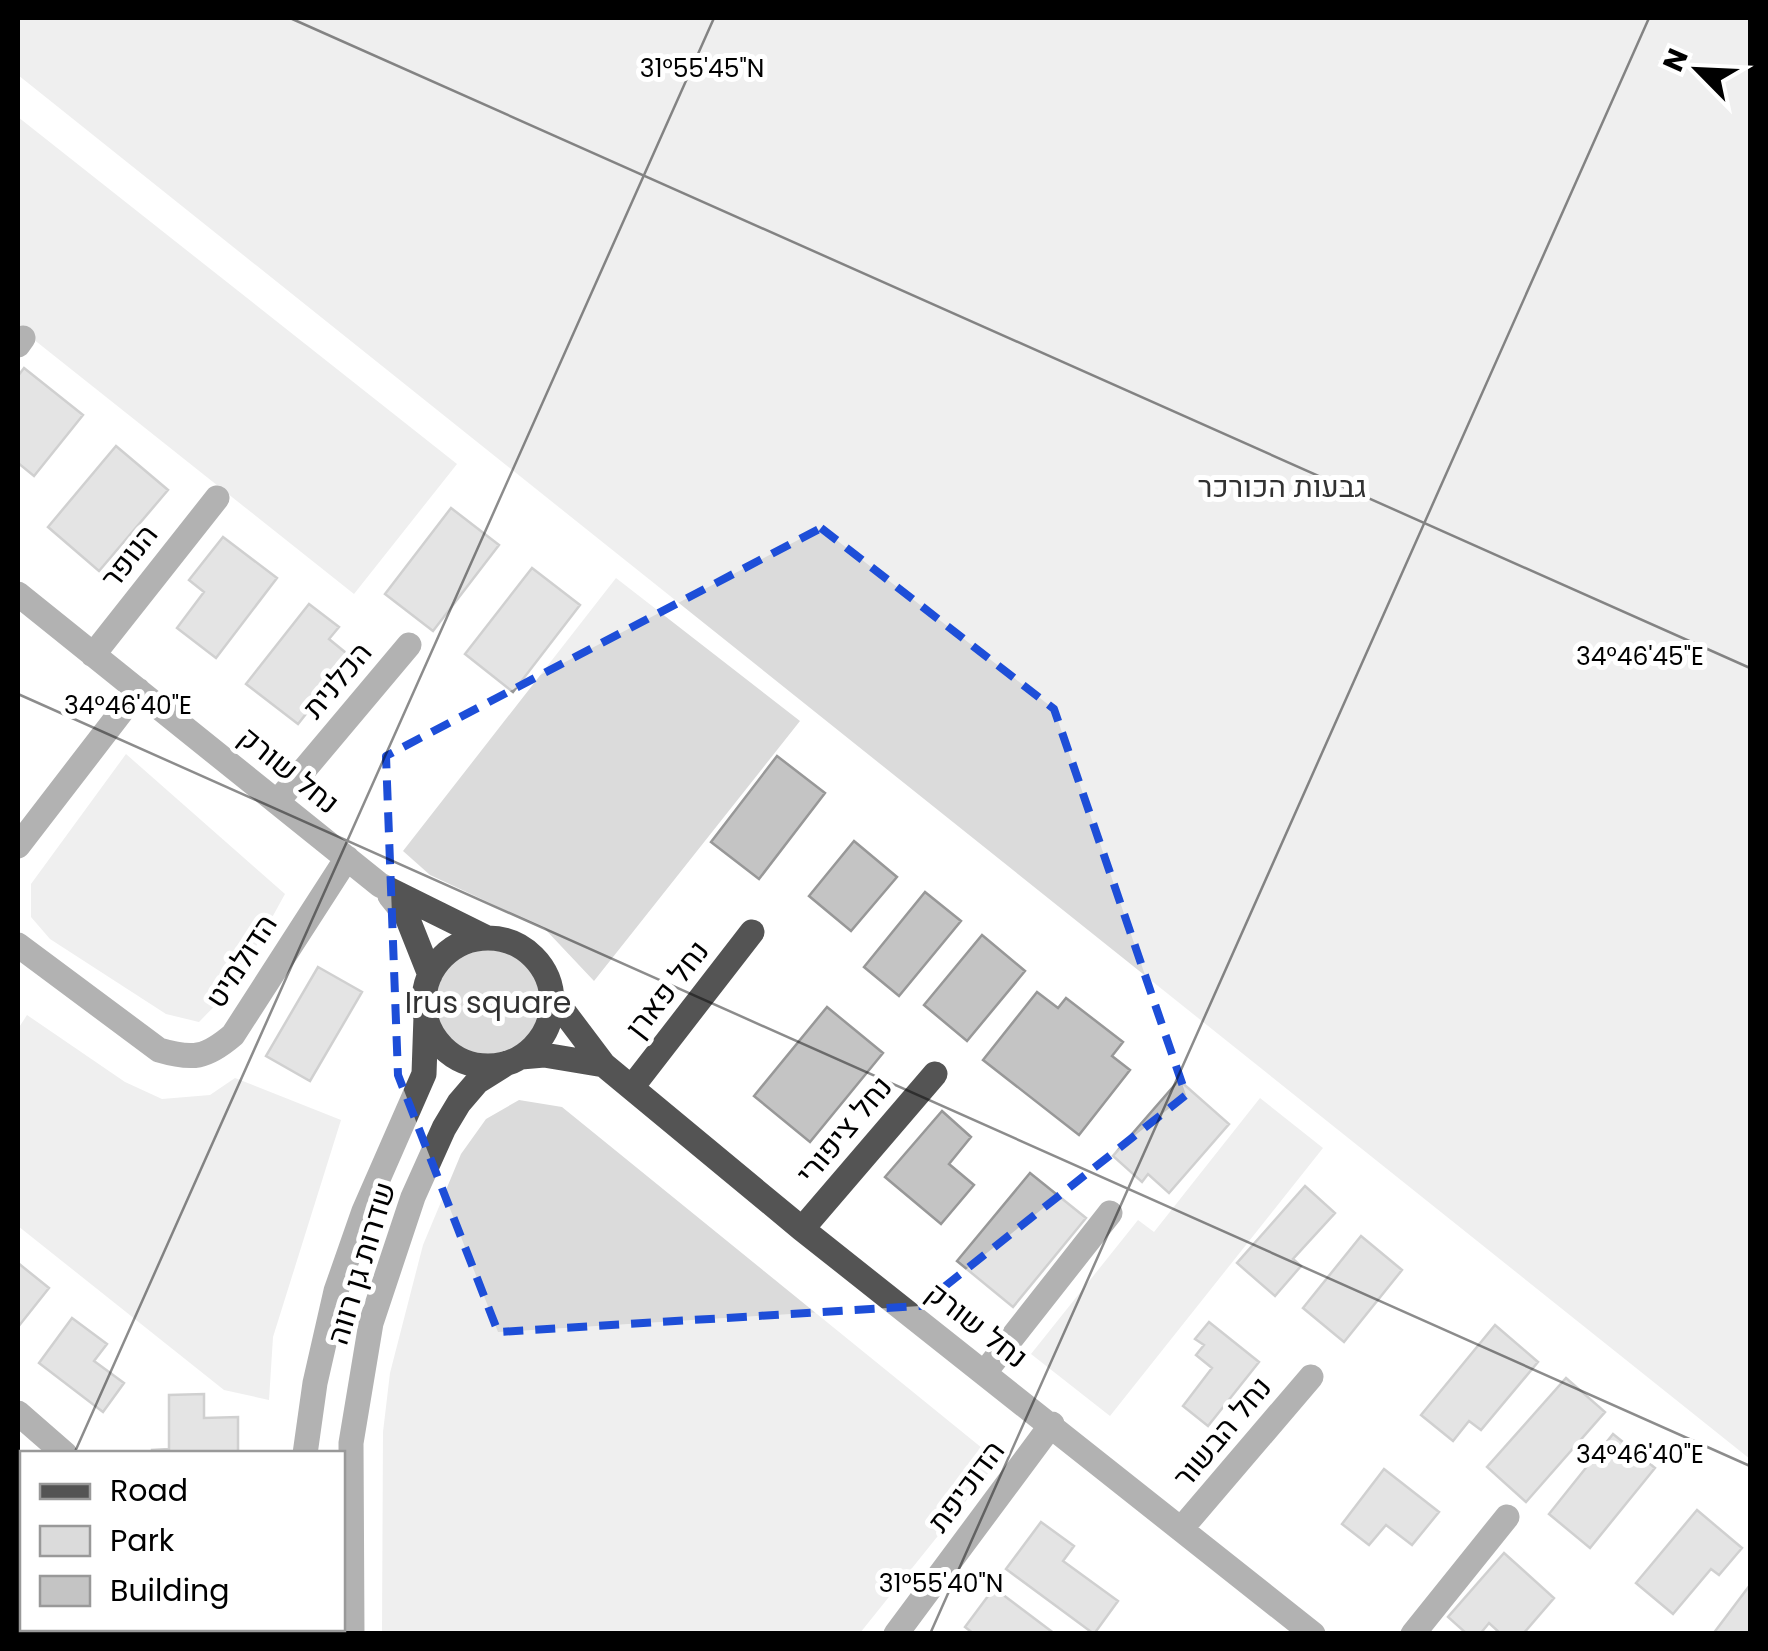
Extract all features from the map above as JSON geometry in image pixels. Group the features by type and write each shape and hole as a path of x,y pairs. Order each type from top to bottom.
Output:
{"street":[{"name":"הנופר","path":"94,655 217,498"},
{"name":"נחל שורק","path":"18,594 380,884 486,938"},
{"name":"הכלנית","path":"277,802 409,645"},
{"path":"18,846 138,690"},
{"name":"הדולמיט","path":"18,945 159,1050 186,1058 213,1051 233,1034 347,858"},
{"name":"נחל שורק","path":"380,884 407,917 430,975"},
{"name":"נחל פארן","path":"632,1086 752,932"},
{"path":"486,938 518,945 535,958 547,976 552,996 550,1017 542,1036 514,1060 486,1066 465,1062 448,1052 434,1036 424,996 430,975 442,958 458,945 486,938"},
{"name":"נחל שורק","path":"552,996 604,1065 802,1229 1313,1634"},
{"name":"שדרות גן רווה","path":"305,1451 315,1383 336,1291 364,1211 424,1074 426,1016"},
{"name":"נחל שורק","path":"514,1060 544,1056 604,1065"},
{"name":"שדרות גן רווה","path":"352,1634 352,1443 371,1323 412,1197 444,1128 477,1082 514,1060"},
{"name":"נחל ציפורי","path":"802,1229 935,1074"},
{"path":"984,1372 1110,1213"},
{"name":"נחל הבשור","path":"1182,1529 1311,1377"},
{"path":"18,1413 62,1451"},
{"name":"הדוכיפת","path":"896,1634 1052,1424"},
{"path":"1413,1634 1507,1517"}],"highlighted area":[{"path":"821,528 1054,709 1186,1095 920,1306 498,1332 398,1075 386,756"}],"green space":[{"name":"גבעות הכורכר","path":"18,18 1750,18 1750,1459 18,75"},
{"path":"18,117 457,464 354,594 18,327"},
{"path":"616,578 800,721 594,981 544,928 430,875 403,851"},
{"path":"126,754 285,894 234,986 199,1022 166,1014 50,939 31,917 31,884"},
{"name":"Irus square","path":"488,947 509,951 527,963 539,981 543,1002 539,1023 527,1041 509,1053 488,1057 467,1053 449,1041 437,1023 433,1002 437,981 449,963 467,951"},
{"path":"27,1015 125,1082 162,1099 210,1095 235,1078 341,1120 273,1337 269,1400 224,1390 18,1226 18,1029"},
{"path":"1260,1098 1323,1148 1110,1416 1031,1354 1138,1220 1154,1232"},
{"path":"519,1100 562,1107 998,1461 860,1633 382,1633 383,1432 390,1373 423,1245 461,1154 486,1119"}],"building":[{"path":"24,368 83,415 34,476 18,463 18,376"},
{"path":"116,446 168,490 99,571 48,527"},
{"path":"451,508 499,545 433,631 385,594"},
{"path":"223,537 277,578 216,658 177,628 204,592 189,580"},
{"path":"532,568 580,605 513,692 465,654"},
{"path":"309,604 339,627 329,639 351,657 298,724 246,684"},
{"path":"777,756 825,793 759,879 711,842"},
{"path":"854,841 897,877 851,931 809,896"},
{"path":"925,892 961,921 899,996 864,967"},
{"path":"982,935 1025,971 967,1041 924,1005"},
{"path":"318,967 362,992 310,1081 266,1056"},
{"path":"1037,992 1058,1008 1066,998 1123,1042 1112,1056 1130,1070 1079,1135 983,1060"},
{"path":"827,1007 883,1053 810,1142 754,1096"},
{"path":"1179,1080 1229,1124 1169,1193 1148,1174 1142,1182 1113,1156"},
{"path":"942,1111 971,1137 949,1164 974,1185 941,1224 885,1177"},
{"path":"1030,1173 1086,1218 1013,1307 957,1261"},
{"path":"1305,1186 1335,1213 1293,1259 1301,1266 1275,1296 1237,1263"},
{"path":"1361,1236 1402,1270 1344,1342 1303,1308"},
{"path":"18,1263 49,1288 18,1327"},
{"path":"72,1318 107,1344 94,1361 124,1383 103,1412 39,1363"},
{"path":"1209,1322 1259,1362 1208,1426 1183,1406 1212,1368 1196,1355 1204,1345 1195,1339"},
{"path":"1495,1325 1538,1362 1481,1430 1469,1421 1453,1441 1421,1415"},
{"path":"1566,1378 1605,1412 1526,1502 1487,1467"},
{"path":"204,1394 204,1418 238,1417 238,1451 152,1451 169,1449 169,1395"},
{"path":"1613,1434 1655,1468 1590,1548 1549,1514"},
{"path":"1384,1469 1439,1512 1412,1545 1386,1525 1369,1545 1342,1524"},
{"path":"1697,1510 1742,1548 1719,1575 1711,1569 1673,1614 1636,1583"},
{"path":"1041,1522 1074,1546 1063,1561 1118,1601 1094,1634 1006,1569"},
{"path":"1504,1553 1554,1598 1523,1634 1501,1634 1489,1623 1480,1634 1467,1634 1448,1617"},
{"path":"1750,1585 1750,1634 1713,1634"},
{"path":"994,1588 1055,1634 974,1634 965,1627"}]}
